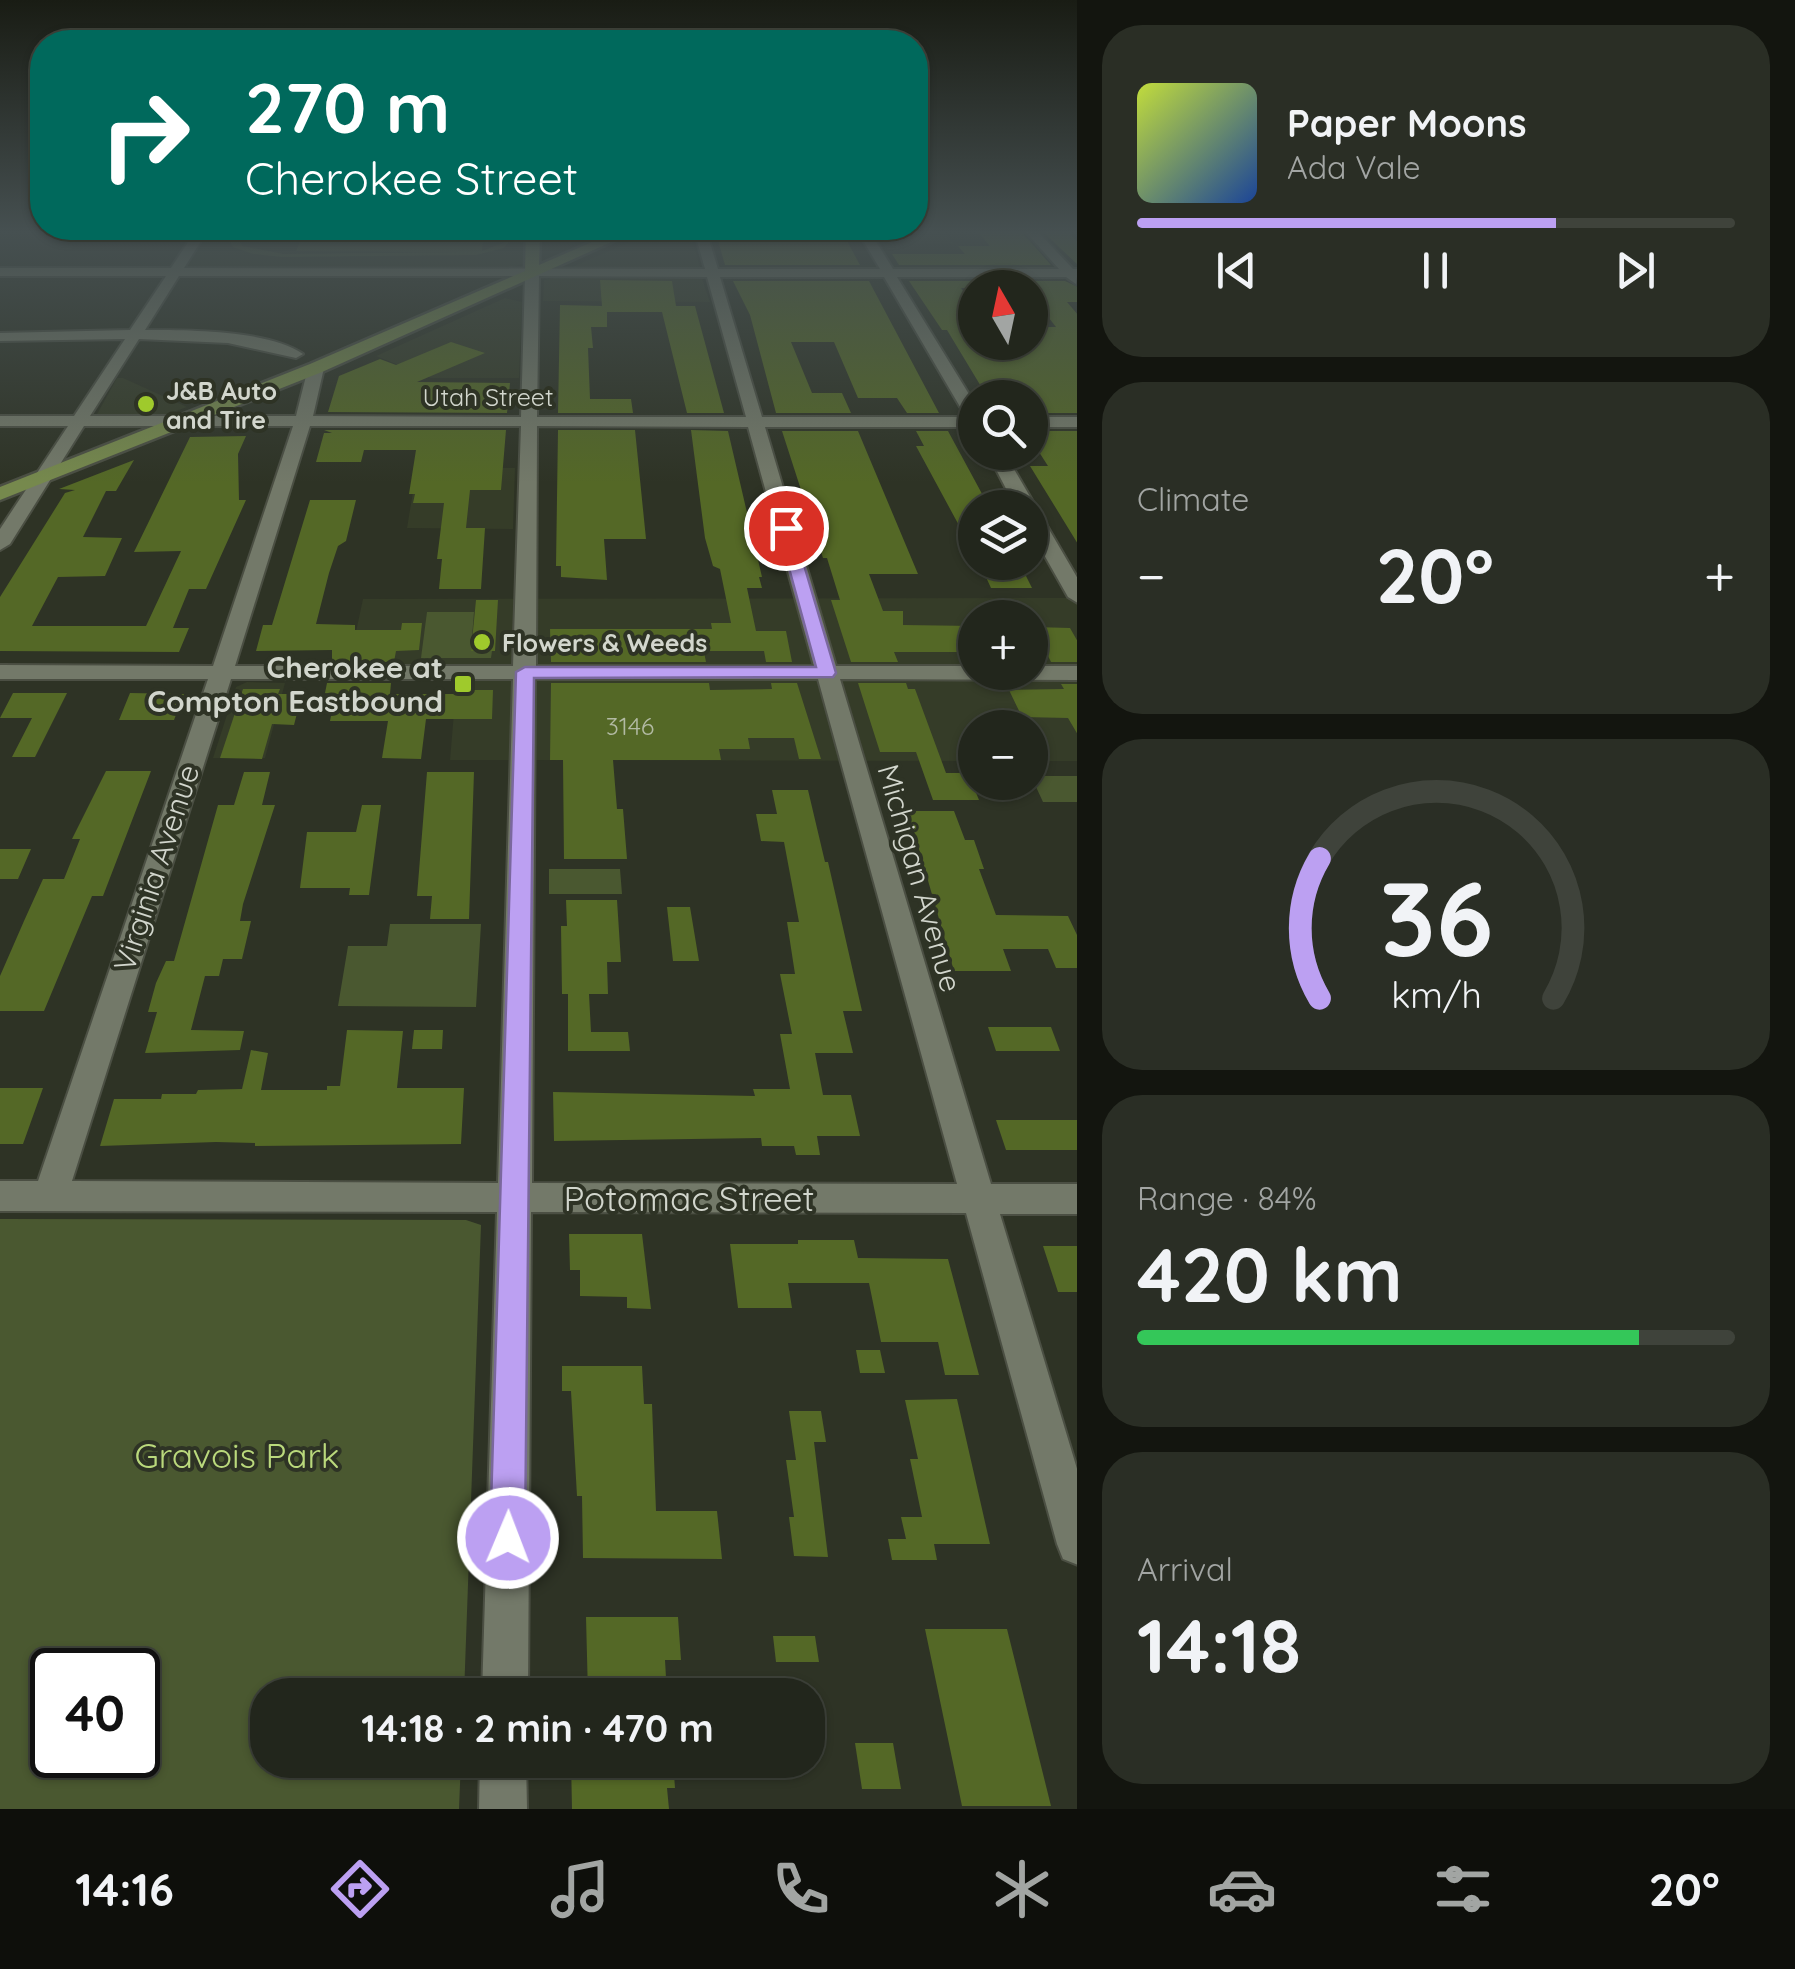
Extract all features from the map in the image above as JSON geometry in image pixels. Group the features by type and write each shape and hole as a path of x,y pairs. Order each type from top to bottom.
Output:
{"main road":[{"path":"0,494 316,368 437,314"}],"street":[{"path":"0,544 148,314"},
{"path":"505,1678 531,314"},
{"name":"Michigan Avenue","path":"724,314 1077,1541"},
{"path":"913,314 958,391"},
{"path":"0,337 216,336 269,344 296,354"},
{"name":"Virginia Avenue","path":"50,1196 303,421 316,368"},
{"name":"Utah Street","path":"0,421 958,420"},
{"path":"1048,422 1077,422"},
{"path":"1048,545 1077,595"},
{"path":"0,672 1077,673"},
{"name":"Potomac Street","path":"0,1196 1077,1199"},
{"path":"502,1809 503,1778"}],"shaded area":[{"path":"468,314 522,314 519,378 431,378 376,356"},
{"path":"117,378 187,407 162,416 97,414"},
{"path":"417,468 515,468 513,529 407,528"},
{"path":"1077,598 1077,761 1048,761 1048,710 958,710 958,761 450,760 458,664 349,664 363,599"},
{"path":"247,682 285,683 265,758 213,758 236,687"}],"green space":[{"path":"427,612 474,612 471,650 492,651 491,658 421,658"},
{"path":"1048,776 1077,776 1077,802 1043,802 1048,800"},
{"path":"549,869 620,869 622,894 549,894"},
{"path":"390,924 481,924 476,1007 338,1006 348,946 387,946"},
{"name":"Gravois Park","path":"0,1219 466,1220 481,1225 465,1678 250,1678 250,1778 460,1778 459,1809 0,1809"}],"building":[{"path":"560,314 607,314 607,327 591,327 590,399 631,399 633,413 558,413"},
{"path":"663,314 697,314 724,413 687,413"},
{"path":"887,314 939,413 907,413 897,398 858,398 834,342 791,342 812,393 842,393 851,413 776,413 750,315"},
{"path":"932,314 958,314 958,348 947,330 942,330"},
{"path":"1048,314 1077,314 1077,413 1048,413 1048,380 977,380 965,360 1048,360 1048,327 1056,327"},
{"path":"451,342 485,353 417,382 510,383 507,413 328,412 339,376 380,359 396,365"},
{"path":"324,430 506,430 501,490 470,490 466,528 485,528 481,589 439,589 442,559 437,559 444,503 413,503 415,494 409,494 416,450 364,450 361,462 316,462 324,433 332,433"},
{"path":"558,430 635,430 646,539 604,539 607,580 561,577 561,566 556,566"},
{"path":"691,430 728,431 762,577 762,588 747,588 756,631 786,631 792,662 766,662 764,651 709,651 704,652 706,662 551,662 550,629 712,629 711,623 731,623 720,569 713,566 705,538"},
{"path":"782,431 858,431 918,574 869,574 883,611 903,611 903,625 958,626 958,652 894,652 898,662 851,662 831,600 840,600 827,558 823,558"},
{"path":"916,431 948,431 958,449 958,470 969,470 980,490 958,490 958,524 916,446 924,446"},
{"path":"1048,431 1077,431 1077,542 1032,470 1048,470"},
{"path":"246,436 238,454 239,500 246,500 206,589 189,589 173,628 189,628 179,652 0,651 0,597 65,493 75,490 59,489 134,460 116,491 106,491 83,537 122,538 105,576 58,577 32,626 146,626 181,551 134,552 190,437"},
{"path":"310,500 356,500 346,541 338,546 329,573 316,624 355,625 355,630 401,630 402,623 422,623 419,650 396,651 394,662 332,662 332,650 256,651 263,625 272,625"},
{"path":"987,580 1028,580 1032,588 991,588"},
{"path":"476,600 498,600 495,651 471,651"},
{"path":"1048,627 1070,628 1077,640 1077,662 1051,662"},
{"path":"327,683 391,683 390,694 493,690 492,719 426,719 421,759 382,758 388,721 330,721 335,695 325,693"},
{"path":"551,683 709,683 710,690 772,689 771,683 797,683 821,759 799,759 794,738 748,738 750,749 719,749 721,760 613,760 617,809 623,809 627,859 564,859 563,760 550,760"},
{"path":"858,683 906,683 908,689 915,689 946,773 958,773 958,800 933,800 916,752 880,752"},
{"path":"1077,684 1077,733 1068,718 1048,718 1048,710 1019,710 1009,690"},
{"path":"243,689 280,689 278,694 302,694 294,725 272,724 262,759 220,758"},
{"path":"13,693 67,693 35,757 12,757 32,718 0,718"},
{"path":"130,693 184,694 174,720 119,720"},
{"path":"106,771 151,771 103,896 92,896 44,1011 0,1011 0,976 24,921 43,879 64,879 80,839 72,839"},
{"path":"244,772 270,772 262,805 275,805 243,904 240,921 251,921 242,959 223,959 219,976 205,976 191,1030 244,1031 240,1050 145,1053 157,1012 148,1012 156,983 166,961 174,961 218,805 234,805"},
{"path":"427,772 474,772 469,919 430,919 432,896 417,896"},
{"path":"772,790 808,790 828,862 862,1011 843,1011 853,1053 815,1053 823,1095 851,1095 860,1136 817,1136 820,1155 796,1155 794,1146 762,1146 761,1138 554,1141 553,1092 755,1096 753,1089 790,1089 780,1034 792,1034 780,974 795,974 787,922 799,922 784,842 761,841 756,814 777,814"},
{"path":"362,805 381,805 369,895 349,895 350,888 300,888 307,832 356,832"},
{"path":"908,811 954,811 965,840 974,840 984,869 979,869 996,915 1068,916 1077,935 1077,968 1056,968 1048,949 1003,949 1011,971 954,971"},
{"path":"0,849 31,849 18,879 0,879"},
{"path":"566,900 617,900 621,962 607,962 608,994 589,994 591,1032 628,1032 630,1051 568,1051 568,994 562,994 561,926 567,926"},
{"path":"667,907 690,907 699,961 673,961"},
{"path":"988,1027 1051,1027 1060,1051 996,1051"},
{"path":"347,1030 403,1031 397,1088 464,1088 461,1144 255,1146 216,1142 100,1146 114,1099 161,1099 162,1094 242,1089 251,1050 268,1053 261,1090 327,1090 327,1086 340,1086"},
{"path":"414,1030 443,1030 442,1049 412,1049"},
{"path":"0,1088 43,1088 23,1144 0,1144"},
{"path":"996,1120 1077,1120 1077,1150 1006,1150"},
{"path":"569,1234 642,1234 651,1309 627,1308 627,1297 580,1296 580,1270 570,1270"},
{"path":"798,1240 854,1240 858,1258 948,1259 979,1375 945,1375 938,1342 881,1342 869,1283 788,1283 792,1308 738,1308 730,1244 798,1244"},
{"path":"1043,1246 1077,1246 1077,1292 1058,1292"},
{"path":"856,1350 880,1350 885,1373 860,1373"},
{"path":"562,1366 642,1366 644,1404 652,1404 656,1511 717,1511 722,1559 583,1558 582,1496 577,1496 571,1391 562,1391"},
{"path":"957,1399 990,1544 934,1544 937,1560 892,1560 888,1539 906,1539 901,1517 922,1517 910,1459 918,1459 905,1400"},
{"path":"789,1411 821,1411 826,1442 814,1442 828,1557 794,1556 789,1517 794,1517 786,1460 796,1460"},
{"path":"586,1617 678,1617 681,1660 665,1660 666,1678 588,1678"},
{"path":"925,1629 1007,1629 1051,1806 962,1806"},
{"path":"773,1636 815,1636 819,1662 776,1662"},
{"path":"855,1743 893,1743 901,1789 862,1789"},
{"path":"571,1778 674,1778 675,1788 667,1788 669,1809 572,1809"}],"place":[{"name":"J&B Auto and Tire","path":"146,404"},
{"name":"Flowers & Weeds","path":"482,642"},
{"name":"Cherokee at Compton Eastbound","path":"463,684"}],"route":[{"path":"508,1538 525,672 827,673 786,528"}]}
